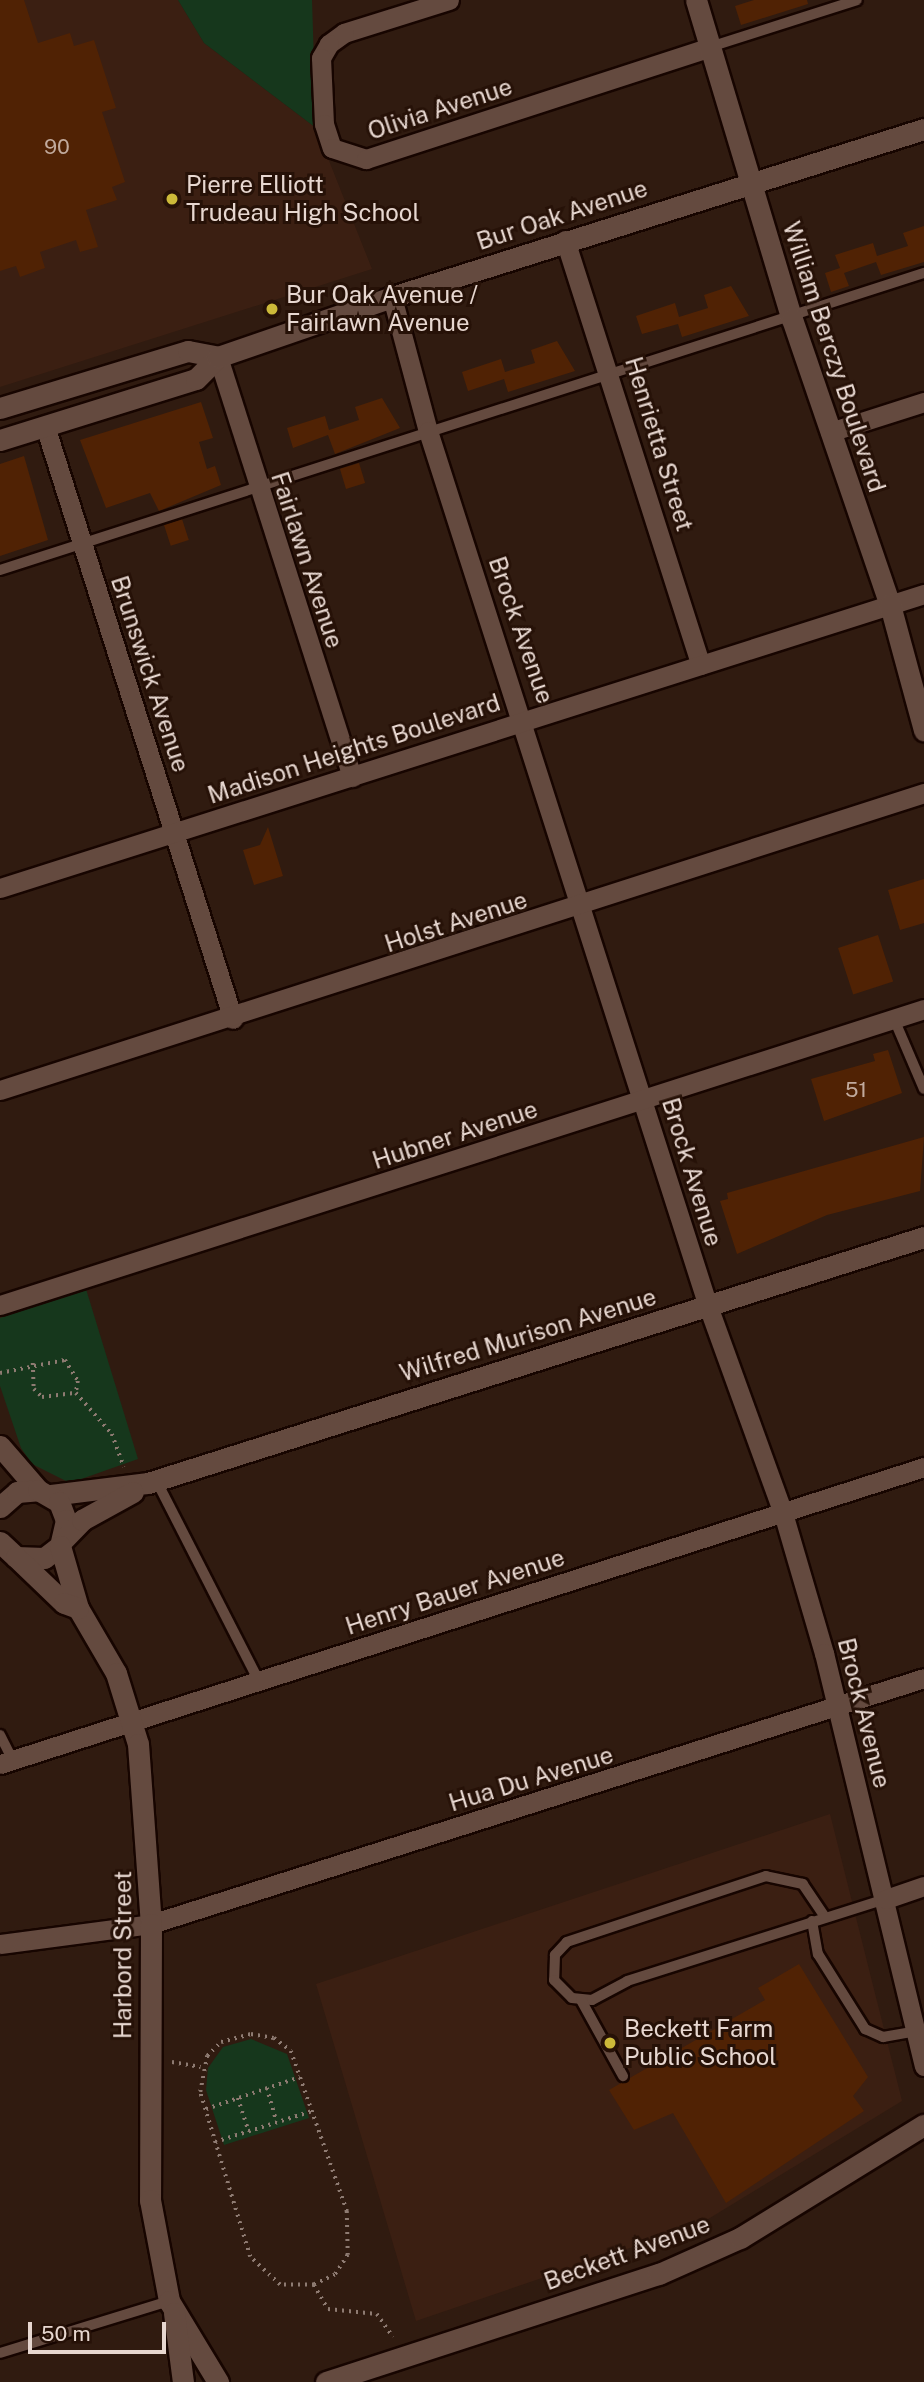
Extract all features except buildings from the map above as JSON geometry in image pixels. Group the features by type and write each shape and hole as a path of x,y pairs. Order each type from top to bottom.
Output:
{"street":[{"name":"Olivia Avenue","path":"449,0 344,33 329,44 321,58 324,124 332,148 366,159 710,47"},
{"name":"William Berczy Boulevard","path":"696,0 792,319 890,605 924,730"},
{"name":"Bur Oak Avenue","path":"0,440 196,379 219,357 392,298 565,240 924,129"},
{"name":"Henrietta Street","path":"565,240 613,377 701,665"},
{"name":"Brock Avenue","path":"392,298 428,431 525,719 708,1306 783,1513 838,1706 924,2066"},
{"name":"Bur Oak Avenue","path":"0,408 188,351 219,357"},
{"name":"Fairlawn Avenue","path":"219,357 257,489 352,777"},
{"path":"830,432 924,402"},
{"name":"Brunswick Avenue","path":"45,426 233,1019"},
{"name":"Madison Heights Boulevard","path":"0,888 924,594"},
{"name":"Holst Avenue","path":"0,1090 582,908 924,793"},
{"name":"Hubner Avenue","path":"0,1305 644,1101 924,1009"},
{"name":"Wilfred Murison Avenue","path":"2,1497 152,1481 924,1237"},
{"path":"0,1446 45,1493"},
{"name":"Henry Bauer Avenue","path":"6,1762 924,1467"},
{"name":"Wilfred Murison Avenue","path":"62,1543 82,1520 152,1481"},
{"name":"Harbord Street","path":"45,1493 66,1520 62,1543 78,1608 116,1673 131,1722 147,1813 151,1924 147,2153 183,2382"},
{"path":"7,1551 35,1560 62,1543"},
{"name":"Harbord Street","path":"7,1551 78,1608"},
{"name":"Hua Du Avenue","path":"0,1944 151,1924 924,1678"},
{"path":"886,1899 924,1886"},
{"name":"Beckett Avenue","path":"331,2381 659,2274 740,2238 924,2126"},
{"name":"Harbord Street","path":"171,2307 218,2382"}],"lane":[{"path":"710,47 857,0"},
{"path":"0,570 257,489 428,431 613,377 924,273"},
{"path":"894,1019 924,1089"},
{"path":"152,1481 259,1681"},
{"path":"0,1735 6,1762"},
{"path":"623,2076 581,2000 554,1980 555,1955 575,1939 778,1875 803,1884 825,1917"},
{"path":"581,2000 886,1899"},
{"path":"812,1922 818,1954 865,2029 883,2037 916,2031"},
{"path":"0,2353 171,2307"}],"path":[{"path":"0,1373 33,1363 65,1360 78,1381 76,1392"},
{"path":"33,1363 34,1389 42,1396 76,1392"},
{"path":"76,1392 105,1420 125,1469"},
{"path":"251,2034 274,2038 291,2051 300,2077 350,2233 348,2255 335,2275 314,2285 280,2285 250,2257 205,2109 202,2067 221,2042 251,2034"},
{"path":"172,2062 202,2067"},
{"path":"205,2109 300,2077"},
{"path":"267,2088 277,2122"},
{"path":"238,2098 249,2131"},
{"path":"215,2142 312,2111"},
{"path":"314,2285 328,2309 384,2318 393,2337"}],"shaded area":[{"name":"Pierre Elliott Trudeau High School","path":"0,0 178,0 204,43 316,128 372,269 0,387"},
{"name":"Beckett Farm Public School","path":"830,1814 902,2101 700,2224 416,2321 316,1984"}],"green space":[{"path":"178,0 312,0 316,128 204,43"},
{"path":"86,1289 138,1459 70,1483 32,1464 21,1448 0,1386 0,1318"},
{"path":"251,2039 287,2054 309,2118 224,2145 206,2090 208,2068 223,2047"}],"place":[{"name":"Pierre Elliott Trudeau High School","path":"172,199"},
{"name":"Bur Oak Avenue / Fairlawn Avenue","path":"272,309"},
{"name":"Beckett Farm Public School","path":"610,2043"}]}
